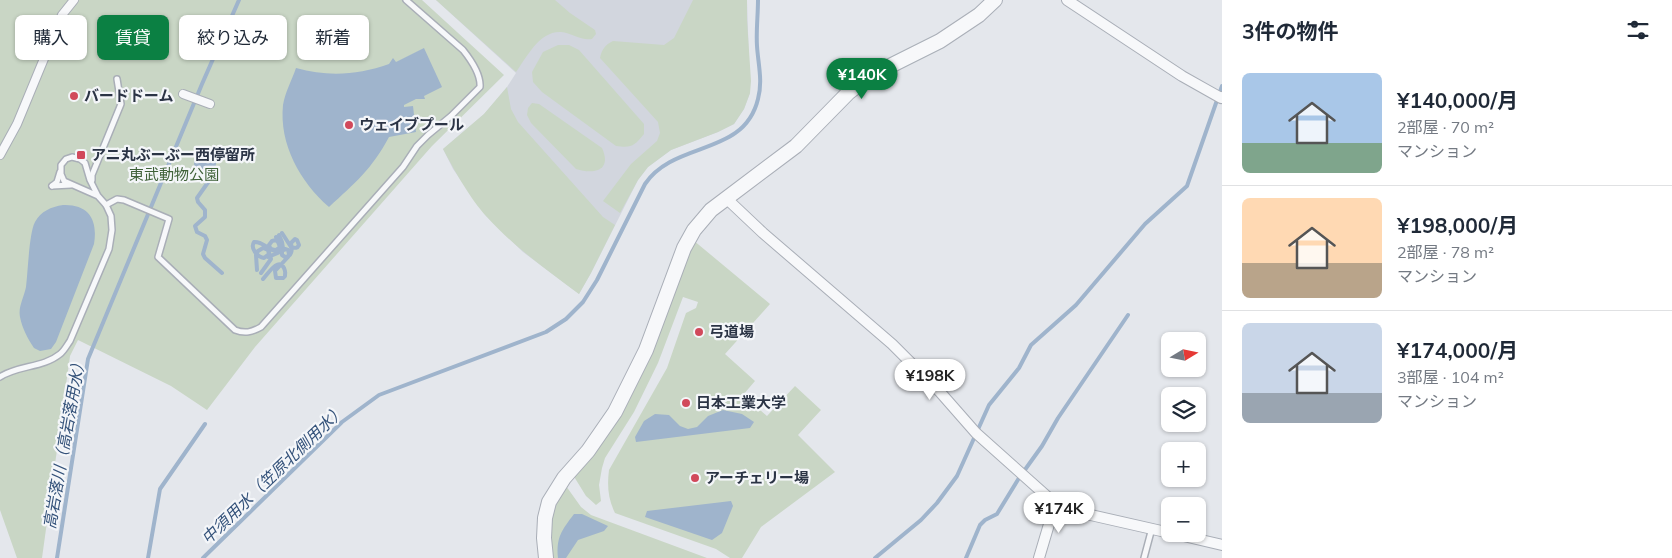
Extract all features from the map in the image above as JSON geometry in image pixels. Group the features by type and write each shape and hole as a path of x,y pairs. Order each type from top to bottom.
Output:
{"street":[{"path":"0,155 17,124 62,15 74,0"},
{"path":"546,558 545,518 549,502 555,490 588,451 615,412 646,350 684,248 694,230 711,210 796,146 848,93 870,76 940,41 979,15 995,0"},
{"path":"1067,0 1182,76 1222,97"},
{"path":"183,94 210,104"},
{"path":"727,199 763,233 892,344 940,392 976,433 1060,508 1161,530"},
{"path":"1039,558 1055,504"},
{"path":"1206,541 1222,545"}],"lane":[{"path":"106,204 117,199 124,200 169,219 158,257 236,330 245,333 252,332 260,327 403,167 417,146 480,87 480,81 470,59 463,50 406,0"},
{"path":"94,188 92,175 121,104 117,79"},
{"path":"0,377 12,370 47,361 60,354 70,341 109,249 112,230 111,216 106,204 98,196 82,187 72,185 52,186 57,182 61,165 66,159 72,157 93,163 100,156"},
{"path":"80,159 85,163 98,196"},
{"path":"61,165 61,174 64,181 72,185"},
{"path":"1144,558 1152,528"}],"shaded area":[{"path":"436,0 747,0 750,93 744,109 734,124 671,150 648,167 638,180 579,294 523,252 486,216 453,169 443,149 484,114 507,87 516,73"}],"green space":[{"name":"東武動物公園","path":"0,0 422,0 504,75 432,146 255,347 207,410 171,386 78,340 70,356 42,558 17,558 0,510"},
{"path":"436,0 555,0 595,30 596,34 592,39 580,38 561,32 546,36 529,52 516,72"},
{"path":"693,0 747,0 750,93 744,109 734,124 671,150 648,167 638,180 620,213 603,201 631,164 657,141 660,133 658,122 600,58 601,55 604,48 613,41 664,45 674,38"},
{"path":"558,45 569,45 579,50 644,124 644,134 635,144 626,147 616,146 542,92 533,82 532,72 543,52"},
{"path":"507,87 511,109 518,122 603,217 615,225 579,294 543,267 497,228 469,194 443,149 484,114"},
{"path":"532,103 539,104 602,148 605,155 603,166 595,171 576,169 531,123 527,115 528,108"},
{"name":"日本工業大学","path":"693,240 770,304 725,354 755,381 743,395 767,416 795,386 821,410 798,435 835,472 761,527 742,558 730,558 716,549 615,513 609,497 609,470 667,368 686,313 696,308 698,302 683,297 658,363 634,412 605,458 599,485 601,501 596,505 586,496 573,475 593,455"},
{"path":"566,486 581,507 591,515 707,558 552,558 551,528 553,513"}],"water":[{"name":"ウェイブプール","path":"424,48 442,87 424,96 425,99 416,99 404,105 404,107 413,106 416,132 389,137 369,167 329,207 309,186 301,174 288,148 284,134 283,105 296,68 331,74 366,71 389,64 393,58 396,62"},
{"path":"205,152 213,155 216,163 213,171 205,174 197,171 194,163 197,155"},
{"path":"63,205 79,207 90,215 95,235 94,244 56,342 51,349 40,351 34,348 27,337 20,317 20,306 26,287 31,235 35,222 43,212"},
{"path":"723,410 742,414 754,422 750,428 636,442 635,437 644,421 655,414 669,415 680,426 688,429 697,427 708,416"},
{"path":"731,501 733,506 722,533 712,540 645,517 647,511"},
{"path":"574,514 582,514 608,526 604,531 578,540 566,558 558,558 559,539"}],"waterway":[{"name":"高岩落川（高岩落用水）","path":"57,558 88,359 202,84 239,0"},
{"name":"中須用水（笠原北側用水）","path":"203,558 342,422 379,395 546,332 566,319 583,302 597,280 645,184 658,170 673,160 724,140 739,131 750,118 758,99 760,86 757,40 758,0"},
{"path":"875,558 921,520 937,503 957,476 989,405 1019,368 1031,345 1076,305 1145,224 1187,186 1222,86"},
{"path":"208,173 209,181 197,198 205,210 205,217 195,226 197,232 205,236 207,240 203,254 205,258 222,273"},
{"path":"263,279 279,264 282,265 285,271 283,278 276,278 275,271 288,257 289,254 288,250 282,251 282,255 285,257 288,256 289,255 291,254 292,250 292,248 291,245 291,243 295,239 299,245 297,248 294,248 292,247 291,247 282,233"},
{"path":"268,257 280,252 283,248 279,235"},
{"path":"257,270 256,255 258,251 263,248 268,250 269,254 264,258 259,256 257,254 255,252 253,247 254,242 260,243 270,249 273,250 276,250 280,247 276,240 272,241 269,245 271,249 273,250 276,251 281,247 276,237"},
{"path":"261,273 271,259 269,252"},
{"path":"966,558 980,525 997,514 1019,478 1042,446 1058,418 1128,315"},
{"path":"148,558 160,489 205,424"}],"place":[{"name":"バードドーム","path":"74,96"},
{"name":"ウェイブプール","path":"349,125"},
{"name":"アニ丸ぶーぶー西停留所","path":"81,155"},
{"name":"弓道場","path":"699,332"},
{"name":"日本工業大学","path":"686,403"},
{"name":"アーチェリー場","path":"695,478"}]}
